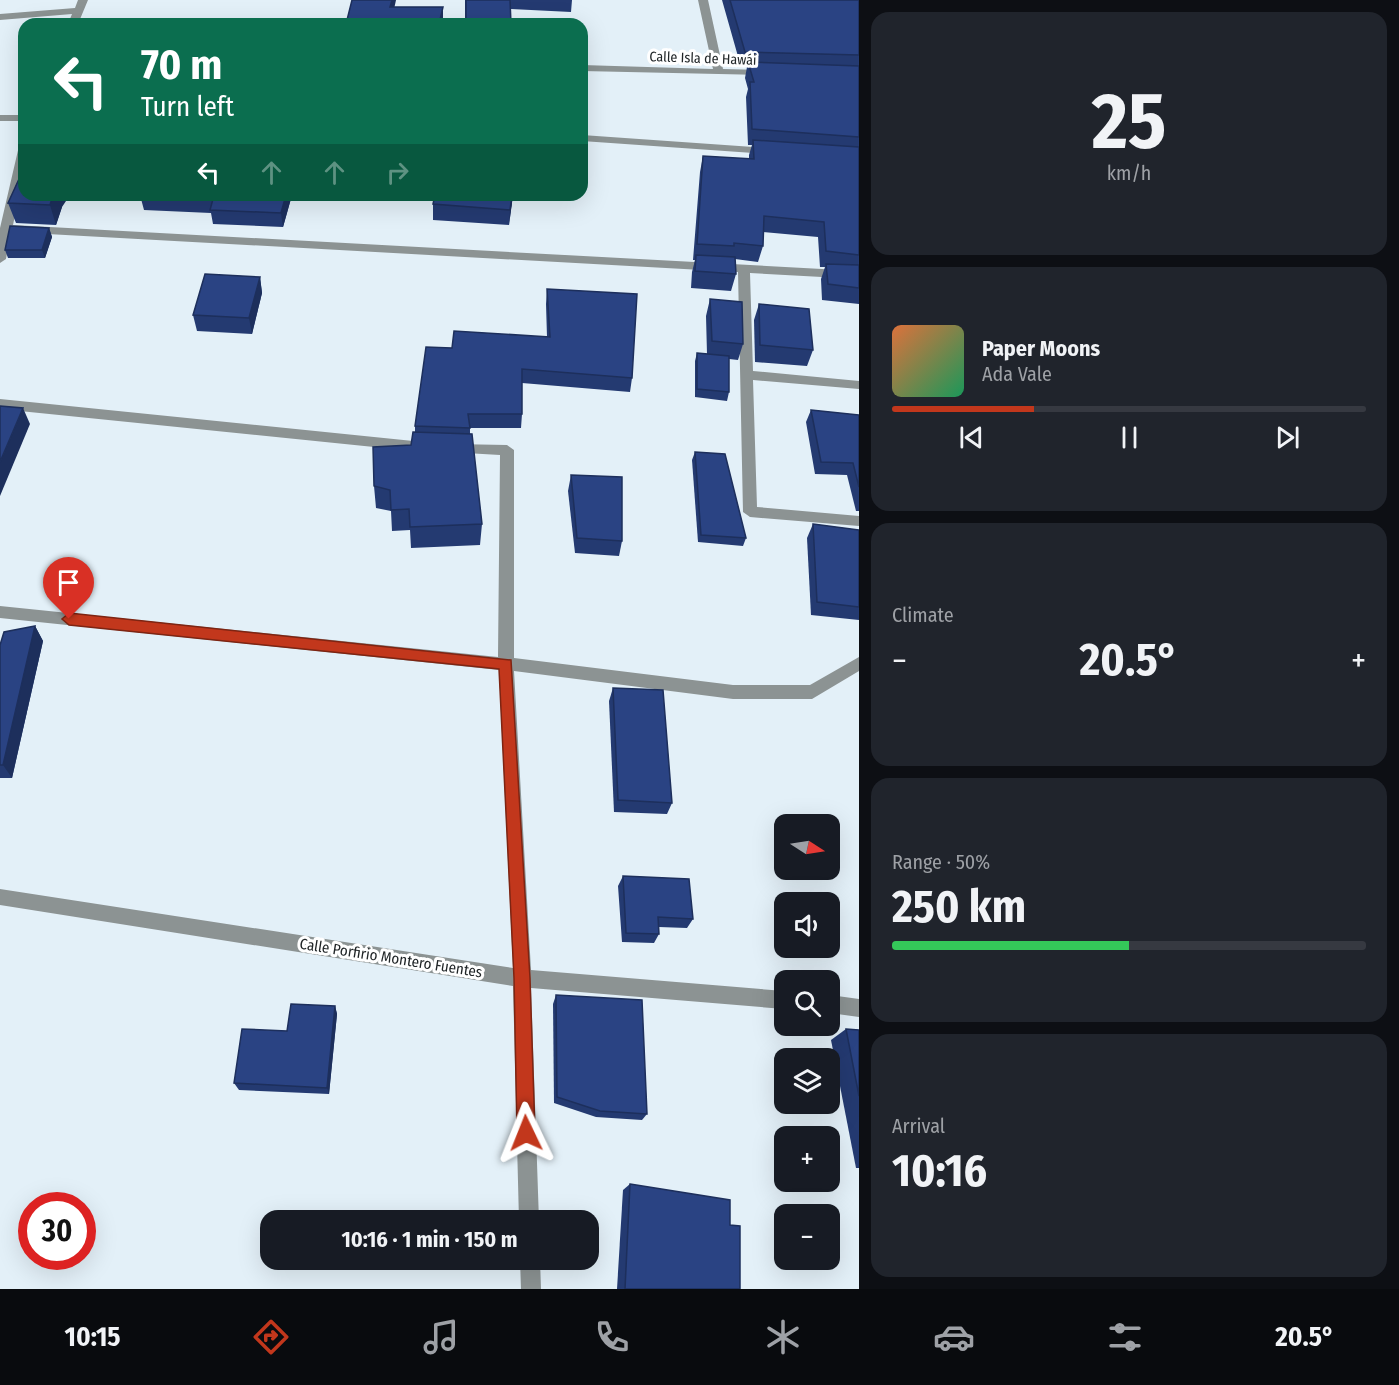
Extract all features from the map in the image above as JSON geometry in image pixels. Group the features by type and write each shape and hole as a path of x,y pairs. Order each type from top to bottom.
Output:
{"street":[{"path":"75,18 83,0"},
{"path":"704,0 719,72"},
{"path":"0,17 78,11"},
{"name":"Calle Isla de Hawái","path":"588,68 777,74"},
{"path":"0,118 18,118"},
{"path":"588,138 778,152"},
{"path":"0,259 18,173"},
{"path":"6,228 859,275"},
{"path":"744,269 750,512 859,521"},
{"path":"747,375 859,385"},
{"path":"0,404 426,448 507,450 506,664 522,978 529,1210"},
{"path":"0,612 506,664 733,692 812,692 859,663"},
{"name":"Calle Porfirio Montero Fuentes","path":"0,897 522,978 774,999"},
{"path":"840,1005 859,1008"},
{"path":"530,1270 531,1289"}],"building":[{"path":"352,0 392,0 390,7 443,7 440,18 348,18"},
{"path":"466,0 510,0 511,18 466,18"},
{"path":"730,0 859,0 859,55 745,52"},
{"path":"748,62 859,66 859,137 752,129 750,82 754,82"},
{"path":"753,140 859,147 859,255 826,251 824,222 764,216 763,246 734,243 734,246 697,244 703,156 754,159"},
{"path":"18,181 18,201 51,201 50,205 8,203"},
{"path":"212,201 284,201 281,213 210,210"},
{"path":"434,201 511,201 510,210 433,204"},
{"path":"10,226 49,228 42,250 5,250"},
{"path":"696,255 735,257 736,274 695,271"},
{"path":"826,264 859,265 859,288 828,284"},
{"path":"205,274 260,277 249,318 193,315"},
{"path":"547,289 637,294 632,378 522,369 522,414 468,414 470,428 415,426 426,347 452,348 454,331 550,337"},
{"path":"710,299 742,302 743,344 712,341"},
{"path":"759,304 809,309 813,350 760,345"},
{"path":"697,353 729,356 729,392 697,389"},
{"path":"0,406 23,408 0,462"},
{"path":"811,410 859,415 859,487 853,463 821,462"},
{"path":"413,432 472,434 482,524 410,527 409,509 391,510 390,490 374,486 373,447 411,445"},
{"path":"695,452 725,454 746,538 701,535"},
{"path":"571,475 622,477 622,541 577,538"},
{"path":"813,524 859,530 859,607 817,602"},
{"path":"35,626 3,765 0,765 0,645 4,632"},
{"path":"613,688 663,690 672,803 618,800"},
{"path":"623,876 689,879 693,919 658,917 659,934 626,933"},
{"path":"556,995 642,1000 647,1114 600,1111 557,1097"},
{"path":"291,1004 335,1006 327,1088 234,1083 242,1029 287,1031"},
{"path":"846,1029 859,1030 859,1096"},
{"path":"630,1184 730,1200 730,1225 740,1226 740,1289 625,1289"}],"route":[{"path":"69,619 506,664 522,978 526,1133"}]}
